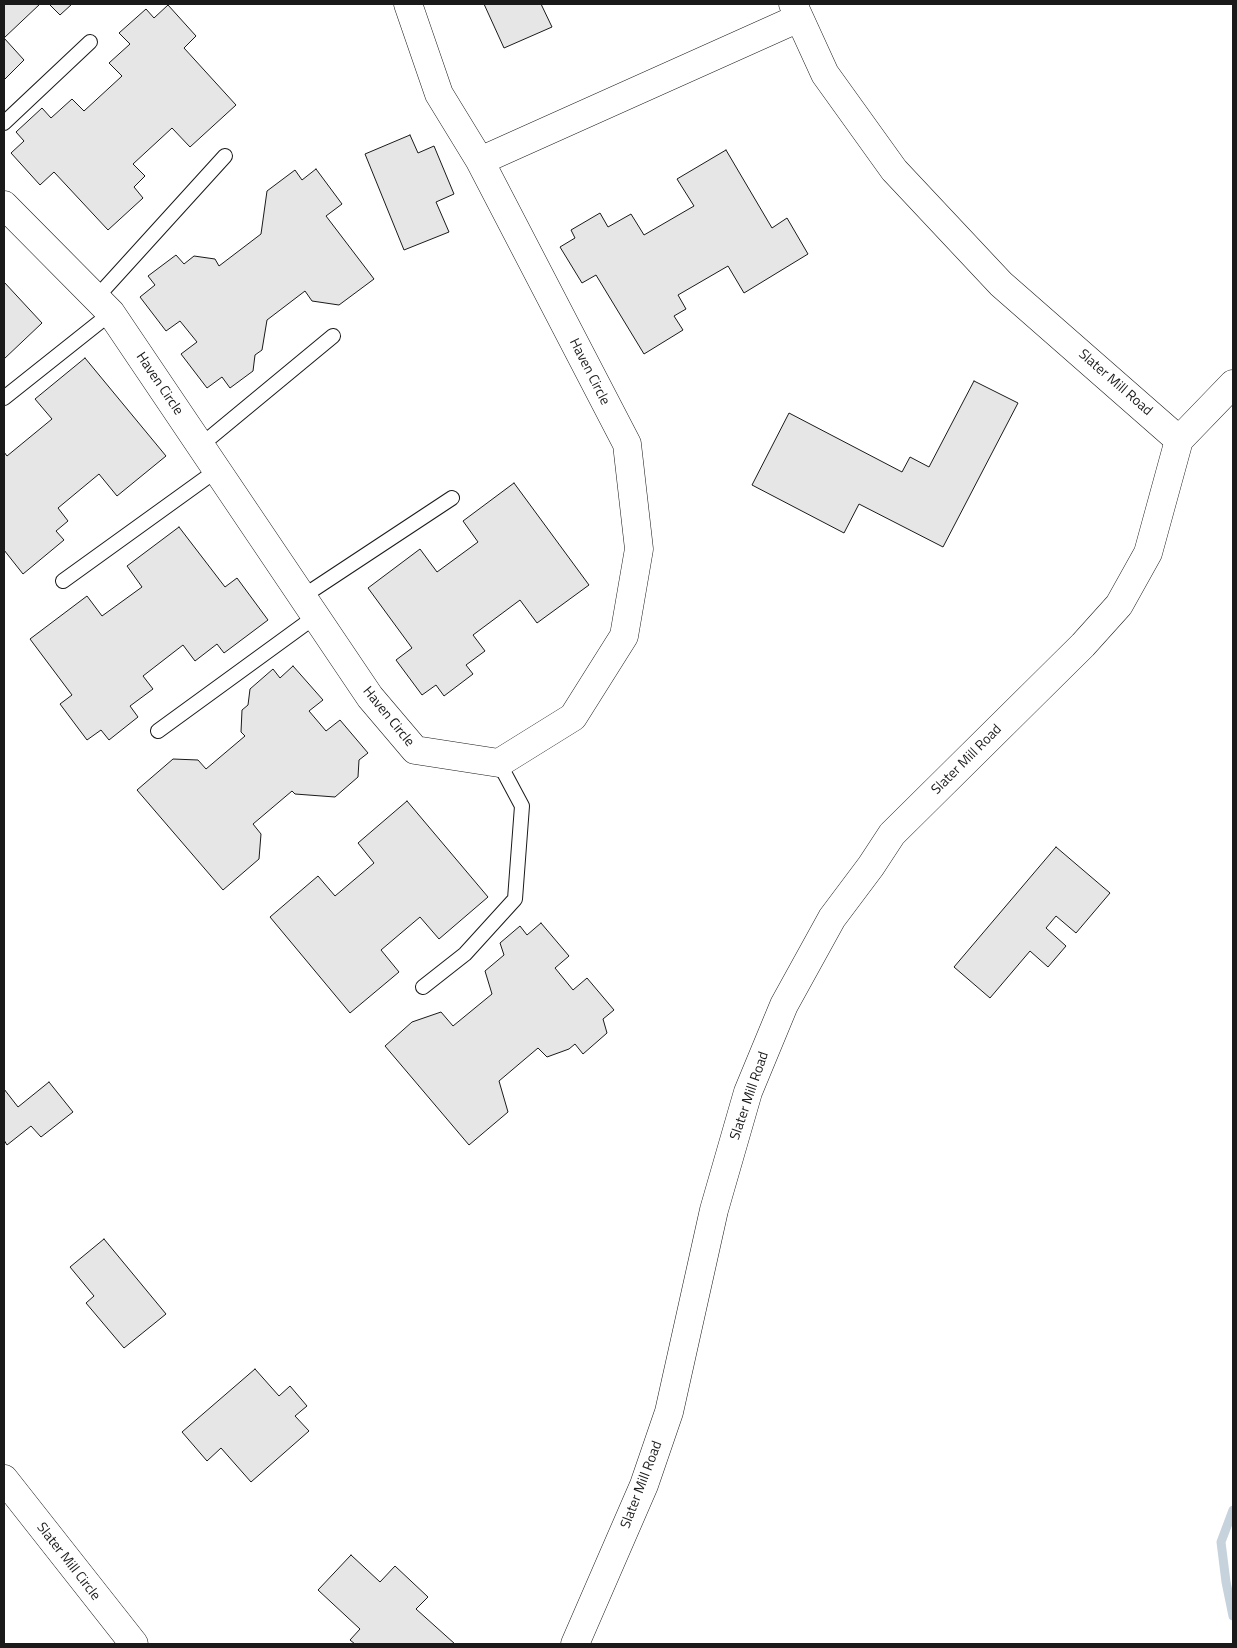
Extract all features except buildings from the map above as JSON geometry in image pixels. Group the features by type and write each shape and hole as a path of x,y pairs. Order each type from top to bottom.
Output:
{"street":[{"name":"Haven Circle","path":"4,205 103,305 370,697 415,750 499,763 573,717 624,636 638,549 627,444 480,161 439,94 408,4"},
{"path":"480,161 796,11"},
{"name":"Slater Mill Road","path":"575,1644 644,1485 669,1412 714,1210 748,1092 784,1005 832,918 871,866 892,834 1083,645 1119,605 1148,553 1179,440 1001,284 894,170 825,74 796,11"},
{"path":"1179,440 1233,384"},
{"name":"Slater Mill Circle","path":"4,1479 134,1644"}],"lane":[{"path":"4,123 90,42"},
{"path":"4,398 103,305 225,156"},
{"path":"200,446 333,336"},
{"path":"63,581 216,470"},
{"path":"158,731 309,607 452,498"},
{"path":"423,987 466,954 515,899 522,806 499,763"}],"waterway":[{"path":"1233,1510 1221,1542 1233,1616"}]}
